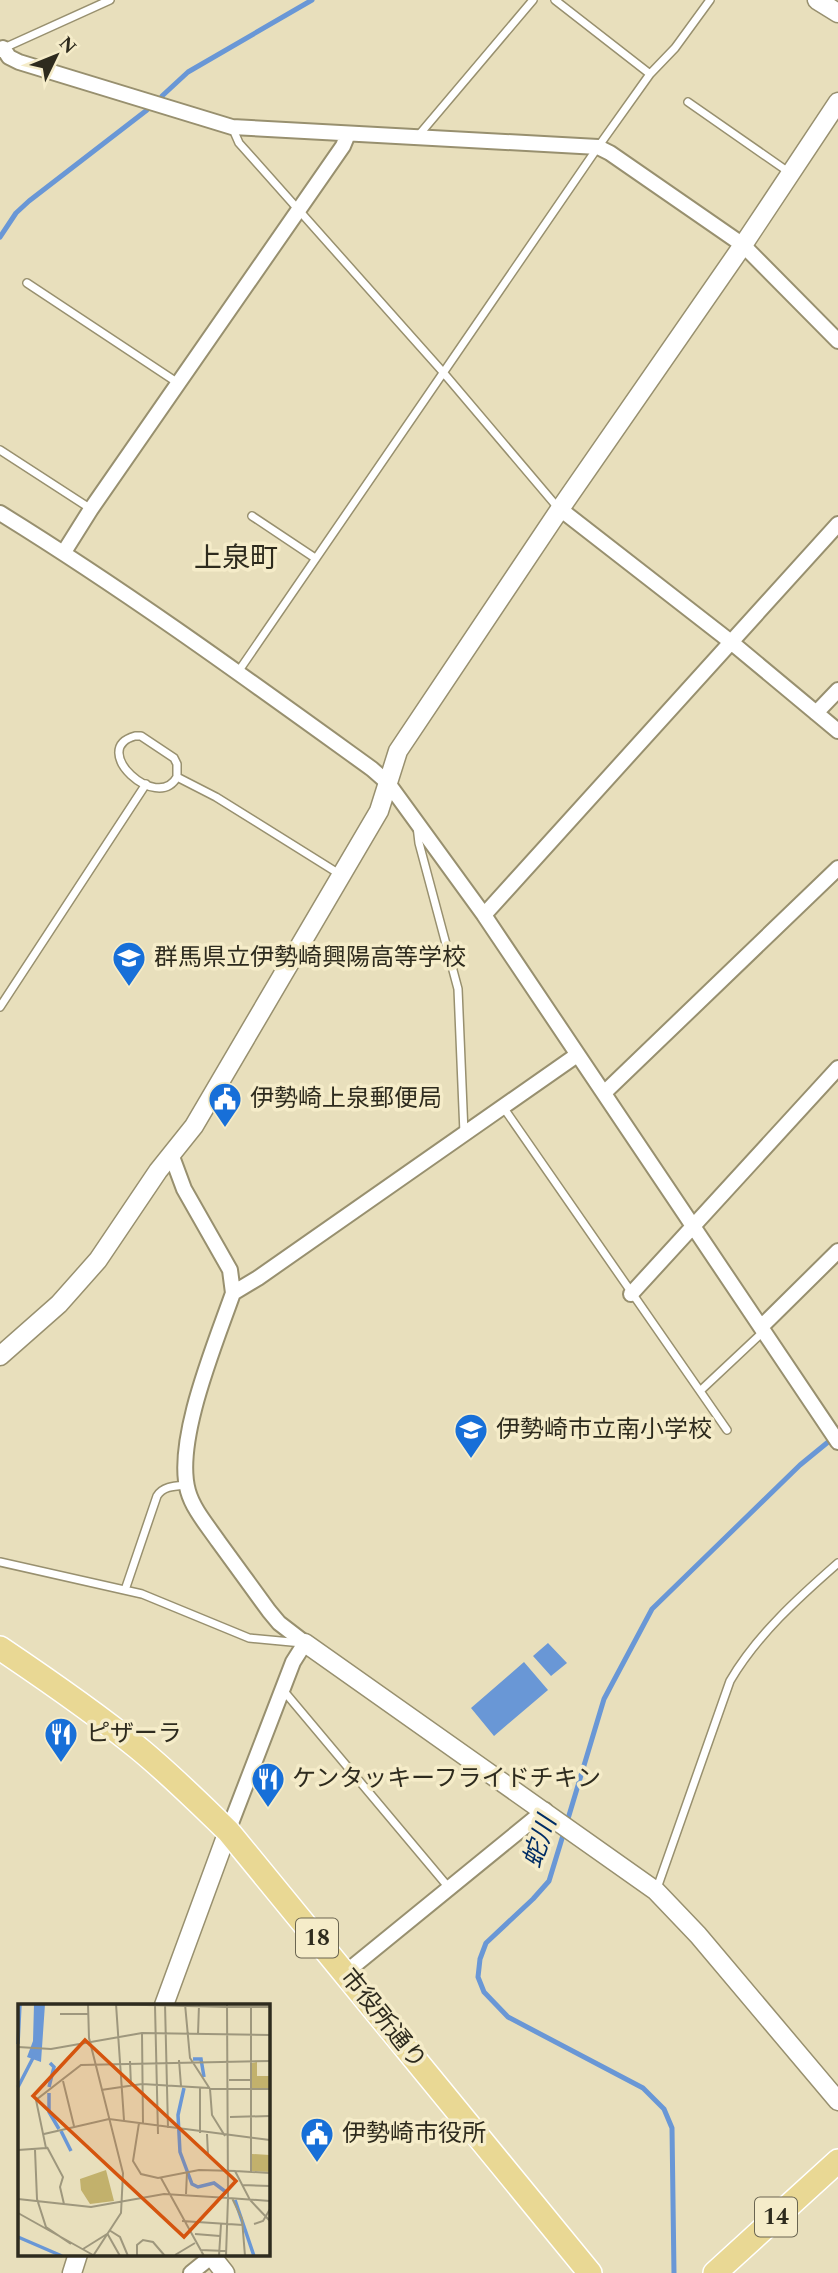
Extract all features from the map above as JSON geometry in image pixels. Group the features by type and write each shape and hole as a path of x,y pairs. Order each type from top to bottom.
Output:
{"main road":[{"name":"市役所通り","path":"0,1648 65,1692 138,1747 228,1831 590,2273"},
{"name":"14","path":"715,2273 838,2161"}],"street":[{"path":"817,0 838,13"},
{"path":"2,49 9,57 19,62 232,127 597,147 610,153 744,245 835,333"},
{"path":"0,1356 60,1304 98,1261 171,1154 194,1126 379,810 398,751 560,509 744,245 838,102"},
{"path":"64,552 91,509 343,146 348,134"},
{"path":"560,509 731,642 838,731"},
{"path":"0,513 64,552 238,673 388,783 484,915 838,1442"},
{"path":"484,915 838,524"},
{"path":"816,713 838,690"},
{"path":"604,1093 838,868"},
{"path":"233,1293 577,1055"},
{"path":"631,1294 838,1068"},
{"path":"171,1154 184,1189 230,1270 233,1293 201,1384 184,1460 187,1485 198,1513 279,1623 656,1891 698,1934 838,2101"},
{"path":"763,1329 838,1251"},
{"path":"164,2004 282,1689 293,1662 305,1643"},
{"path":"345,1973 550,1814"},
{"path":"72,2273 77,2256"},
{"path":"191,2273 210,2256"},
{"path":"212,2256 225,2273"}],"lane":[{"path":"2,49 110,0"},
{"path":"417,137 533,0"},
{"path":"555,0 650,74"},
{"path":"238,673 597,147 650,74 675,47 710,0"},
{"path":"688,102 791,173"},
{"path":"232,127 239,143 442,371 560,509"},
{"path":"27,283 179,383"},
{"path":"0,450 91,509"},
{"path":"252,516 315,558"},
{"path":"141,737 169,754 177,764 177,777 163,789 146,784 120,763 120,746 129,738 141,737"},
{"path":"177,777 216,797 341,875"},
{"path":"0,1007 146,784"},
{"path":"416,819 419,843 458,989 464,1133"},
{"path":"502,1107 727,1430"},
{"path":"700,1391 763,1329"},
{"path":"125,1590 157,1496 167,1488 187,1485"},
{"path":"0,1562 142,1594 249,1639 305,1643"},
{"path":"656,1891 730,1681 743,1659 784,1614 838,1563"},
{"path":"282,1689 450,1889"}],"water":[{"path":"548,1643 567,1663 551,1676 533,1656"},
{"path":"524,1662 548,1690 494,1736 471,1708"}],"waterway":[{"path":"162,96 188,72 312,0"},
{"path":"0,237 16,213 29,201 147,110"},
{"name":"蛇川","path":"567,1822 604,1699 652,1609 800,1465 833,1438"},
{"name":"蛇川","path":"564,1832 549,1881 486,1943 480,1959 478,1977 484,1992 508,2017 643,2088 664,2109 672,2128 674,2273"}],"place":[{"name":"群馬県立伊勢崎興陽高等学校","path":"129,988"},
{"name":"伊勢崎上泉郵便局","path":"225,1129"},
{"name":"伊勢崎市立南小学校","path":"471,1460"},
{"name":"ピザーラ","path":"61,1764"},
{"name":"ケンタッキーフライドチキン","path":"268,1809"},
{"name":"伊勢崎市役所","path":"317,2164"}],"district":[{"name":"上泉町","path":"236,558"}]}
